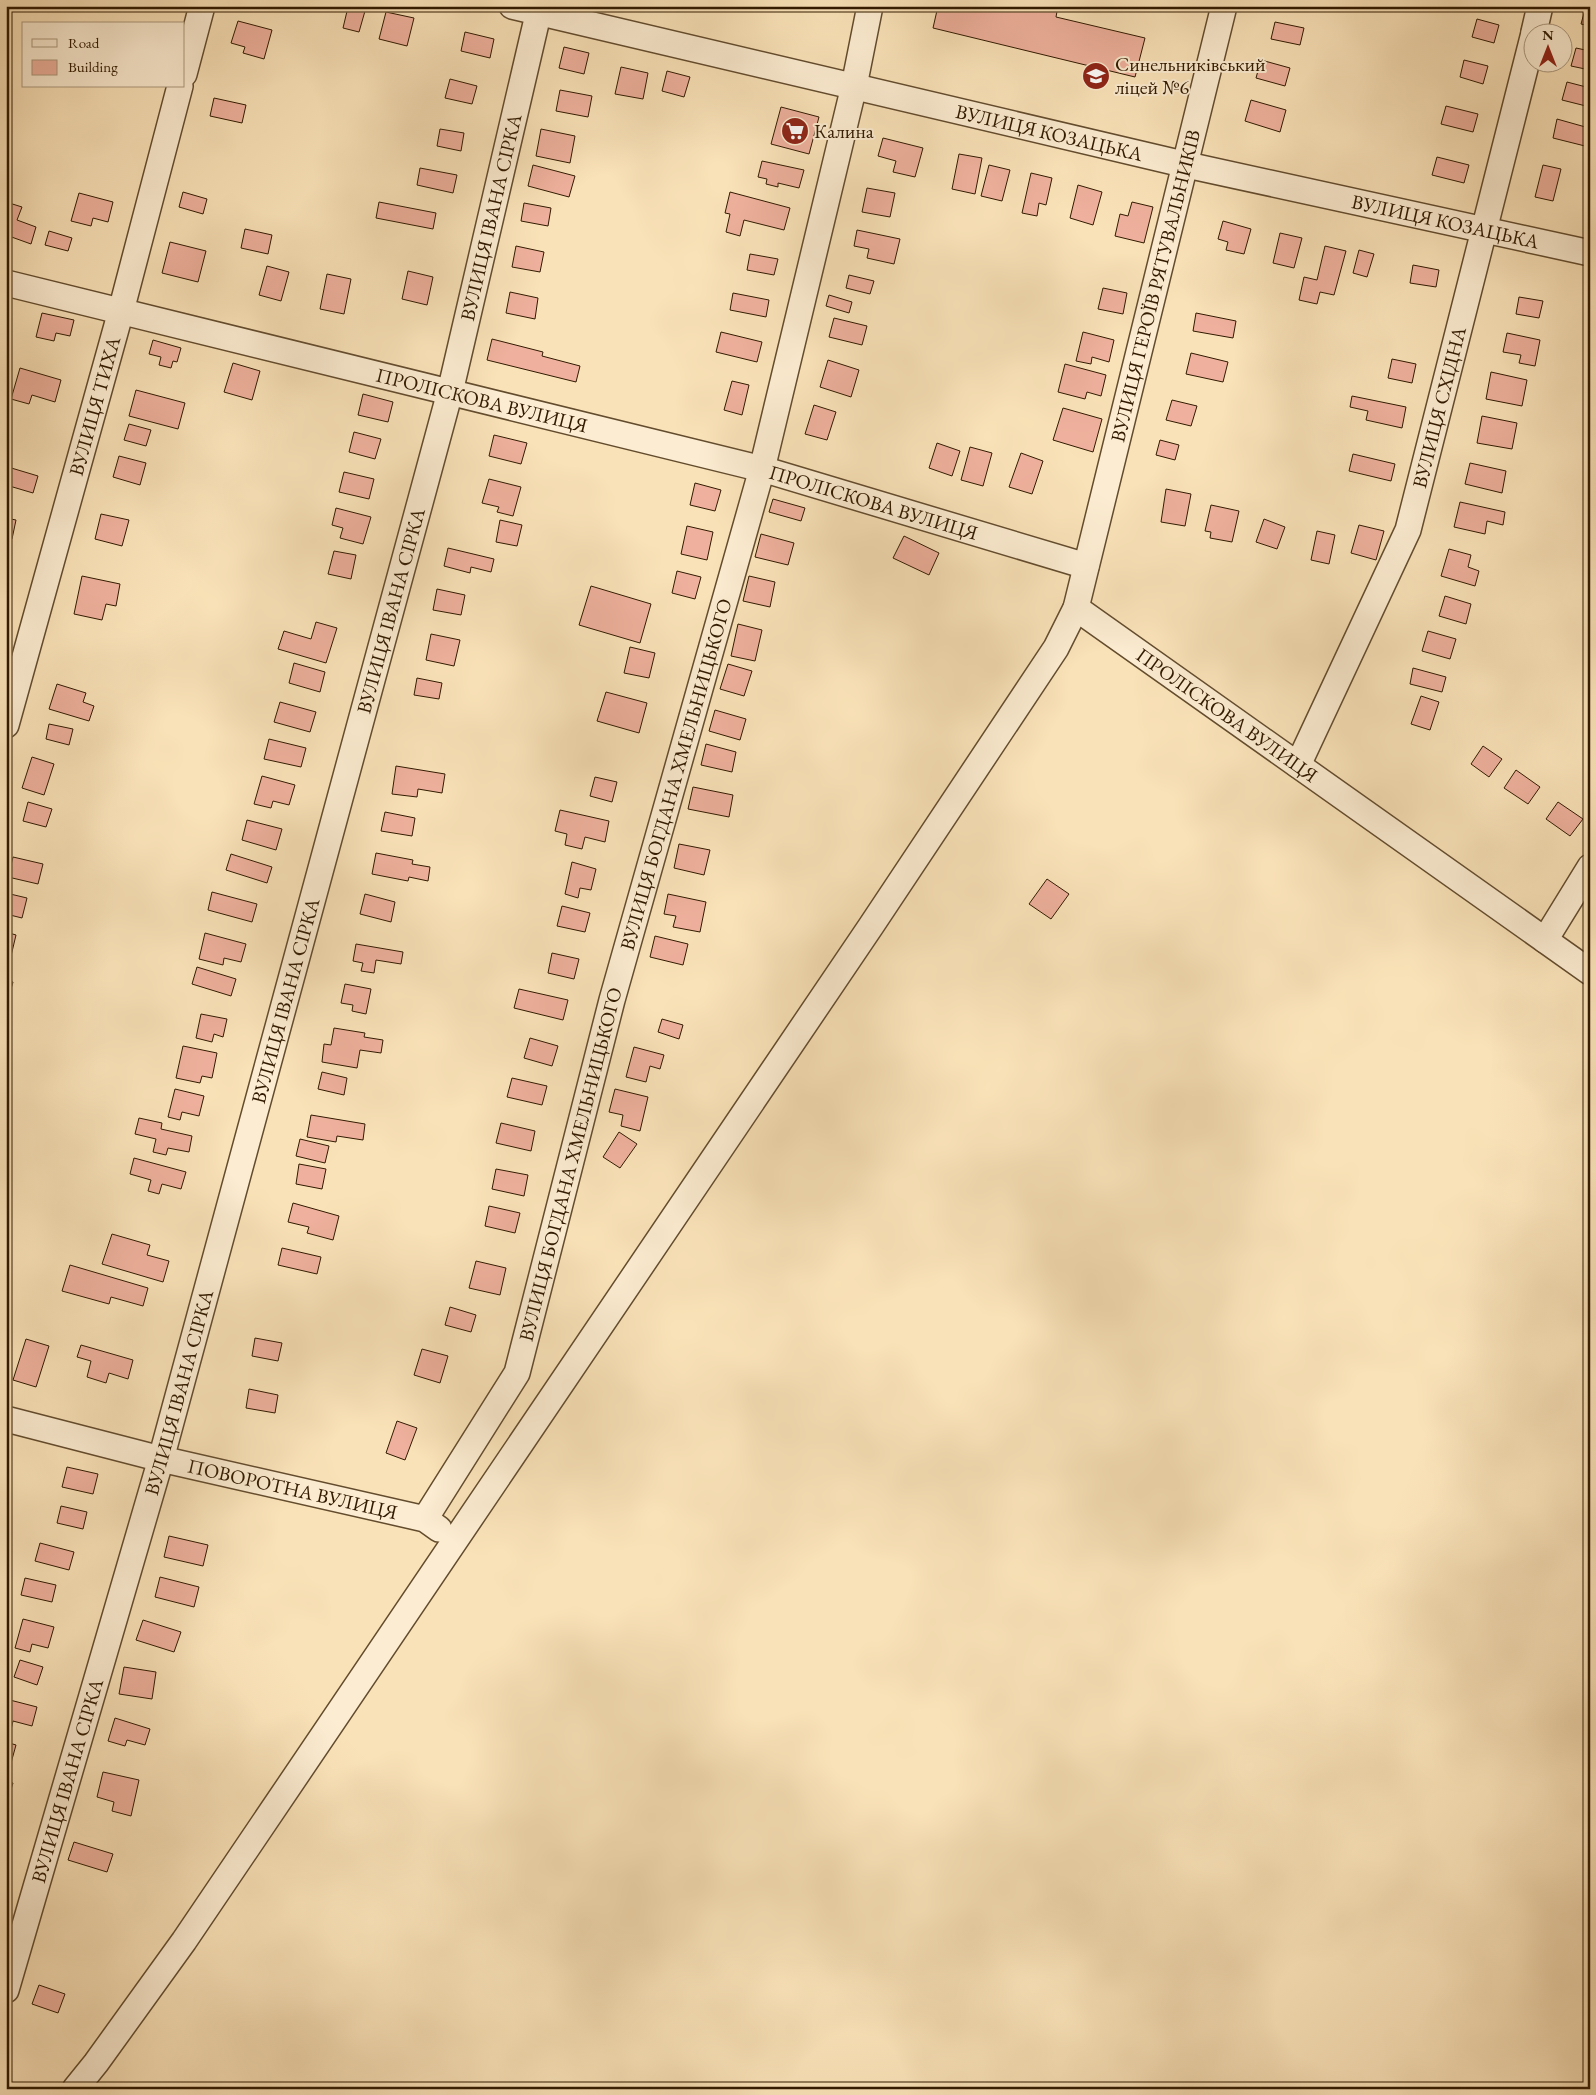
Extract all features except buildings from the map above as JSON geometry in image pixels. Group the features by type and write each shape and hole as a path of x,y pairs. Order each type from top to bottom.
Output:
{"street":[{"path":"185,70 202,6"},
{"name":"ВУЛИЦЯ КОЗАЦЬКА","path":"512,6 539,9 1187,165 1590,253"},
{"name":"ВУЛИЦЯ БОГДАНА ХМЕЛЬНИЦЬКОГО","path":"425,1518 518,1373 612,1000 762,468 854,86 870,6"},
{"name":"ВУЛИЦЯ ГЕРОЇВ РЯТУВАЛЬНИКІВ","path":"1086,566 1187,165 1224,6"},
{"name":"ВУЛИЦЯ СХІДНА","path":"1536,22 1540,6"},
{"name":"ВУЛИЦЯ ІВАНА СІРКА","path":"6,1990 161,1460 450,392 539,9"},
{"name":"ВУЛИЦЯ СХІДНА","path":"1298,764 1408,530 1524,72"},
{"name":"ВУЛИЦЯ ТИХА","path":"6,725 121,311 179,88"},
{"name":"ПРОЛІСКОВА ВУЛИЦЯ","path":"6,283 762,468 1086,566"},
{"path":"75,2089 184,1941 1004,728 1056,648 1076,608 1086,566"},
{"name":"ПРОЛІСКОВА ВУЛИЦЯ","path":"1076,608 1590,972"},
{"path":"1545,940 1590,867"},
{"name":"ПОВОРОТНА ВУЛИЦЯ","path":"6,1420 161,1460 425,1518 455,1541"}],"place":[{"name":"Синельниківський ліцей №6","path":"1096,76"},
{"name":"Калина","path":"795,131"}]}
